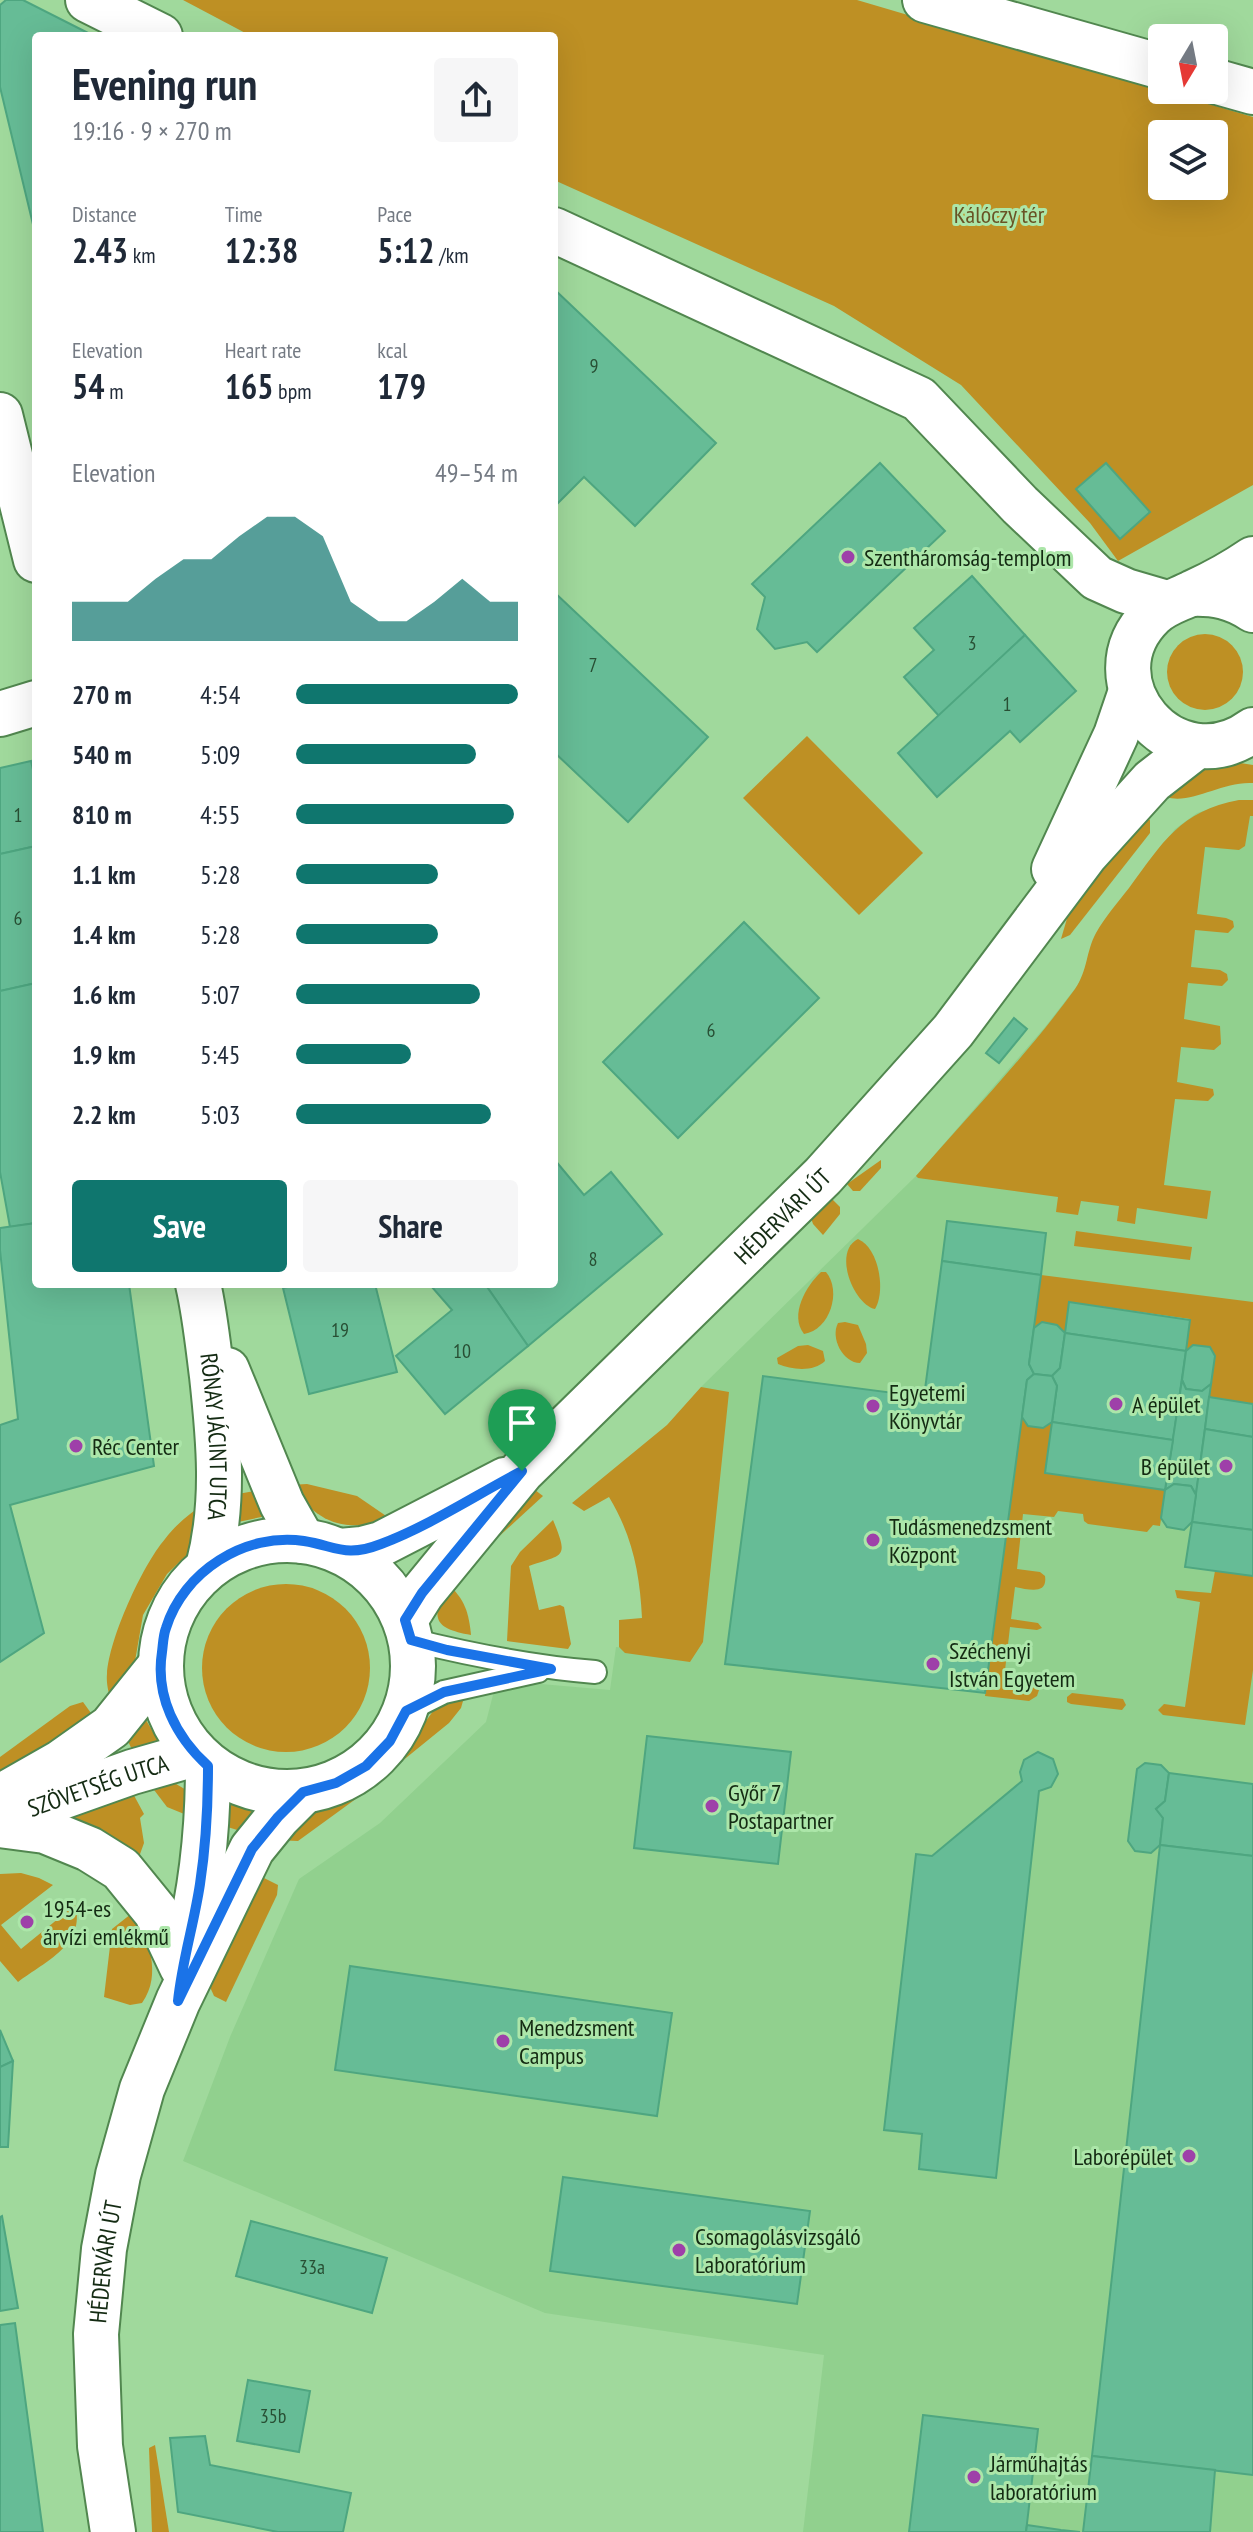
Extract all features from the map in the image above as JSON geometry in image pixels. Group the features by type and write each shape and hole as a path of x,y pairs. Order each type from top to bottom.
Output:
{"street":[{"path":"88,0 152,32"},
{"path":"925,0 1148,63"},
{"path":"1228,85 1253,92"},
{"path":"558,232 919,399 1020,505 1097,578 1126,591 1179,599 1215,593 1238,600 1253,610"},
{"path":"0,415 32,544"},
{"path":"1231,743 1175,740 1156,729 1141,712 1131,691 1129,669 1134,642 1150,616 1253,559"},
{"name":"HÉDERVÁRI ÚT","path":"1022,941 1116,735 1131,691"},
{"path":"0,714 32,704"},
{"name":"HÉDERVÁRI ÚT","path":"408,1630 422,1593 522,1471 823,1176 953,1031 1022,941 1052,896 1137,797 1165,769 1231,743"},
{"name":"RÓNAY JÁCINT UTCA","path":"201,1296 243,1415 282,1504 321,1546"},
{"name":"RÓNAY JÁCINT UTCA","path":"201,1296 217,1421 220,1479 216,1532 208,1567"},
{"name":"HÉDERVÁRI ÚT","path":"321,1546 381,1544 522,1471"},
{"path":"270,1540 321,1546 367,1568 390,1592 408,1630 414,1675 406,1711 390,1741 366,1766 336,1783 303,1792 269,1792 237,1783 202,1760 176,1728 164,1698 160,1666 166,1628 182,1594 208,1567 237,1550 270,1540"},
{"name":"SZÖVETSÉG UTCA","path":"0,1797 60,1763 111,1727 160,1666"},
{"name":"HÉDERVÁRI ÚT","path":"180,1984 207,1822 202,1760"},
{"name":"SZÖVETSÉG UTCA","path":"0,1822 132,1772 202,1760"},
{"name":"HÉDERVÁRI ÚT","path":"113,2532 100,2446 96,2334 104,2249 118,2175 142,2089 180,1984 252,1849 303,1792"},
{"path":"0,1822 45,1831 89,1849 121,1869 156,1912 180,1984"}],"lane":[{"path":"408,1630 447,1650 551,1669 595,1672"},
{"path":"406,1711 444,1692 551,1669"}],"shaded area":[{"name":"Széchenyi István Egyetem","path":"1239,800 1253,800 1253,2532 803,2532 824,2355 545,2313 183,2161 230,2037 299,1879 380,1823 486,1722 494,1691 541,1684 610,1690 616,1647 671,1654 701,1387 916,1176 1045,1027 1087,968 1095,935 1175,829 1197,813"}],"green space":[{"name":"Kálóczy tér","path":"183,0 857,0 1148,86 1148,104 1209,104 1253,117 1253,485 1118,561 1090,523 961,385 834,306 558,182 558,32 243,32"},
{"path":"1205,634 1220,637 1232,645 1240,657 1243,672 1240,687 1232,699 1220,707 1205,710 1190,707 1178,699 1170,687 1167,672 1170,657 1178,645 1190,637"},
{"path":"807,736 923,853 859,915 743,798"},
{"path":"1228,761 1253,765 1253,783 1230,785 1186,798 1166,797 1185,770"},
{"path":"1239,800 1253,800 1253,816 1250,816 1245,846 1239,850 1205,847 1197,914 1226,918 1233,921 1234,927 1228,933 1195,930 1191,967 1220,970 1227,974 1228,980 1222,986 1188,983 1184,1019 1220,1026 1221,1044 1214,1050 1181,1047 1177,1082 1213,1089 1214,1095 1208,1101 1175,1099 1164,1185 1211,1191 1207,1219 1137,1208 1135,1224 1117,1221 1119,1206 1081,1201 1078,1215 1056,1212 1058,1197 918,1178 916,1176 1018,1061 1075,989 1100,927 1163,843 1202,812"},
{"path":"1140,813 1150,820 1150,833 1070,935 1061,939 1073,898"},
{"path":"881,1160 881,1168 860,1191 853,1191 847,1184"},
{"path":"831,1198 840,1207 840,1214 823,1235 811,1218"},
{"path":"1076,1231 1192,1247 1190,1260 1074,1246"},
{"path":"858,1239 876,1260 880,1292 875,1309 860,1298 846,1266 850,1246"},
{"path":"821,1272 826,1272 831,1280 831,1309 821,1325 804,1334 798,1318 801,1301"},
{"path":"1041,1275 1253,1302 1253,1404 1209,1397 1215,1356 1209,1347 1193,1345 1186,1351 1190,1319 1070,1302 1065,1333 1057,1325 1042,1322 1034,1328"},
{"path":"838,1323 858,1325 866,1344 867,1353 860,1363 848,1359 837,1342"},
{"path":"808,1345 823,1351 825,1361 803,1369 778,1364 777,1358 798,1346"},
{"path":"701,1387 729,1392 703,1642 690,1662 625,1653 619,1647 619,1620 642,1618 637,1570 629,1540 609,1497 584,1511 572,1503 667,1425"},
{"path":"1022,1417 1028,1426 1043,1428 1052,1422 1045,1473 1165,1490 1160,1526 1153,1525 1147,1532 1088,1524 1083,1514 1058,1511 1054,1517 1023,1514 1017,1569 1040,1572 1045,1576 1045,1582 1036,1590 1015,1587 1011,1619 1038,1623 1042,1628 1010,1627 1004,1679 1036,1684 1039,1690 1037,1696 1029,1701 985,1696"},
{"path":"307,1484 357,1496 392,1520 346,1525 322,1517 289,1485"},
{"path":"261,1490 266,1516 238,1522 232,1495"},
{"path":"535,1490 543,1496 481,1553"},
{"path":"206,1502 194,1548 167,1574 143,1615 134,1667 112,1704 107,1682 109,1659 128,1604 165,1539"},
{"path":"553,1520 561,1542 560,1553 529,1566 539,1610 560,1605 564,1607 571,1644 568,1649 507,1641 511,1566 520,1552"},
{"path":"1215,1571 1253,1576 1253,1670 1245,1725 1163,1715 1158,1710 1164,1704 1185,1707 1200,1602 1177,1598 1175,1590 1211,1593"},
{"path":"286,1584 318,1591 333,1598 345,1609 356,1621 363,1636 370,1668 363,1700 356,1715 345,1727 333,1738 318,1745 286,1752 254,1745 239,1738 227,1727 216,1715 209,1700 202,1668 209,1636 216,1621 227,1609 239,1598 254,1591"},
{"path":"447,1584 465,1607 471,1635 448,1629 438,1619 439,1605"},
{"path":"1072,1693 1123,1699 1126,1705 1122,1710 1071,1704 1067,1702 1067,1697"},
{"path":"465,1694 461,1708 449,1723 353,1801 298,1841 274,1840 312,1808 353,1794 381,1776 405,1750 436,1707"},
{"path":"83,1702 96,1720 0,1783 0,1757 70,1706"},
{"path":"146,1720 162,1747 137,1760 125,1735"},
{"path":"171,1781 188,1791 194,1818 167,1807 148,1782"},
{"path":"130,1788 144,1814 140,1818 144,1843 135,1868 57,1814"},
{"path":"228,1799 258,1808 247,1833 221,1825"},
{"path":"21,1873 53,1885 1,1925 21,1949 75,1905 77,1919 75,1931 61,1950 18,1982 0,1961 0,1874"},
{"path":"260,1876 278,1885 277,1895 226,2002 214,1996 210,1987"},
{"path":"136,1910 152,1968 148,1992 142,2003 130,2005 104,1997 112,1929"},
{"path":"155,2445 169,2532 152,2532 149,2448"}],"building":[{"path":"6,0 23,0 86,32 32,32 32,220 0,87 0,5"},
{"path":"558,293 716,443 635,526 584,477 558,503"},
{"name":"Szentháromság-templom","path":"880,463 945,531 817,652 807,642 775,649 757,629 765,597 752,584"},
{"path":"1106,463 1150,512 1120,539 1076,489"},
{"path":"972,576 1025,635 939,716 904,677 934,650 914,628"},
{"path":"558,596 708,737 628,822 558,756"},
{"path":"1025,635 1076,691 1020,742 1010,731 937,797 898,753"},
{"path":"31,761 32,765 32,847 0,854 0,768"},
{"path":"32,847 32,984 0,991 0,854"},
{"path":"744,922 819,998 678,1138 603,1062"},
{"path":"32,984 32,1224 10,1227 0,1172 0,991"},
{"path":"1014,1018 1027,1029 999,1063 986,1053"},
{"path":"558,1164 584,1195 611,1172 662,1234 528,1346 488,1288 558,1288"},
{"path":"947,1221 1046,1233 1041,1275 942,1261"},
{"name":"Réc Center","path":"32,1224 32,1288 130,1288 154,1466 10,1505 44,1633 0,1662 0,1425 18,1419 0,1228"},
{"name":"Tudásmenedzsment Központ","path":"942,1261 1041,1275 1029,1364 1034,1374 1027,1380 985,1693 725,1664 763,1376 924,1397"},
{"path":"283,1288 376,1288 397,1372 309,1394"},
{"path":"433,1288 488,1288 528,1346 445,1414 396,1356 452,1310"},
{"path":"1069,1302 1190,1320 1186,1351 1065,1333"},
{"path":"1042,1322 1057,1325 1065,1333 1060,1368 1052,1376 1034,1374 1029,1364 1034,1328"},
{"name":"A épület","path":"1065,1333 1186,1351 1173,1440 1052,1422 1057,1386 1052,1376 1060,1368"},
{"path":"1193,1345 1210,1347 1215,1356 1211,1384 1202,1391 1186,1389 1182,1380 1186,1351"},
{"path":"1034,1374 1052,1376 1057,1386 1052,1422 1043,1428 1028,1426 1022,1417 1027,1380"},
{"path":"1182,1380 1186,1389 1202,1391 1211,1384 1196,1495 1191,1486 1174,1484 1165,1490"},
{"path":"1209,1397 1253,1404 1253,1437 1205,1429"},
{"path":"1052,1422 1173,1440 1165,1490 1045,1473"},
{"name":"B épület","path":"1205,1429 1253,1437 1253,1530 1192,1522"},
{"path":"1174,1484 1191,1486 1196,1495 1192,1522 1184,1530 1167,1527 1161,1518 1165,1490"},
{"path":"1192,1522 1253,1530 1253,1576 1185,1567"},
{"name":"Győr 7 Postapartner","path":"647,1736 791,1752 778,1864 634,1848"},
{"path":"1038,1752 1053,1759 1058,1774 1051,1787 1039,1791 996,2178 919,2169 922,2134 884,2130 916,1854 932,1856 1022,1781 1020,1772 1024,1760"},
{"path":"1145,1763 1161,1765 1169,1773 1165,1801 1156,1809 1163,1818 1160,1845 1151,1853 1135,1851 1128,1841 1137,1769"},
{"path":"1169,1773 1253,1784 1253,1856 1160,1845 1163,1818 1156,1809 1165,1801"},
{"name":"Laborépület","path":"1160,1845 1253,1856 1253,2475 1092,2456"},
{"name":"Menedzsment Campus","path":"350,1966 672,2013 657,2116 335,2070"},
{"path":"0,2030 13,2061 0,2067"},
{"path":"13,2061 8,2147 0,2147 0,2067"},
{"name":"Csomagolásvizsgáló Laboratórium","path":"563,2177 810,2211 797,2304 550,2271"},
{"path":"0,2217 18,2308 0,2311"},
{"path":"251,2221 387,2258 372,2313 236,2276"},
{"path":"15,2323 43,2532 0,2532 0,2325"},
{"path":"248,2380 310,2391 299,2452 237,2441"},
{"name":"Járműhajtás laboratórium","path":"923,2415 1038,2429 1026,2532 909,2532"},
{"path":"205,2436 210,2465 351,2493 343,2532 278,2532 178,2512 170,2438"},
{"path":"1092,2456 1215,2470 1210,2532 1083,2532"},
{"path":"1027,2525 1061,2530 1080,2532 1026,2532"}],"place":[{"name":"Szentháromság-templom","path":"848,557"},
{"name":"A épület","path":"1116,1404"},
{"name":"Egyetemi Könyvtár","path":"873,1406"},
{"name":"Réc Center","path":"76,1446"},
{"name":"B épület","path":"1226,1466"},
{"name":"Tudásmenedzsment Központ","path":"873,1540"},
{"name":"Széchenyi István Egyetem","path":"933,1664"},
{"name":"Győr 7 Postapartner","path":"712,1806"},
{"name":"1954-es árvízi emlékmű","path":"27,1922"},
{"name":"Menedzsment Campus","path":"503,2041"},
{"name":"Laborépület","path":"1189,2156"},
{"name":"Csomagolásvizsgáló Laboratórium","path":"679,2250"},
{"name":"Járműhajtás laboratórium","path":"974,2477"}],"route":[{"path":"522,1471 422,1593 405,1620 411,1640 447,1650 551,1669 444,1692 406,1711 390,1741 366,1766 336,1783 303,1792 252,1849 178,2001 200,1883 208,1792 208,1766 176,1728 164,1698 160,1666 166,1628 182,1594 208,1567 237,1550 270,1540 303,1541 340,1551 381,1544 522,1471"}]}
